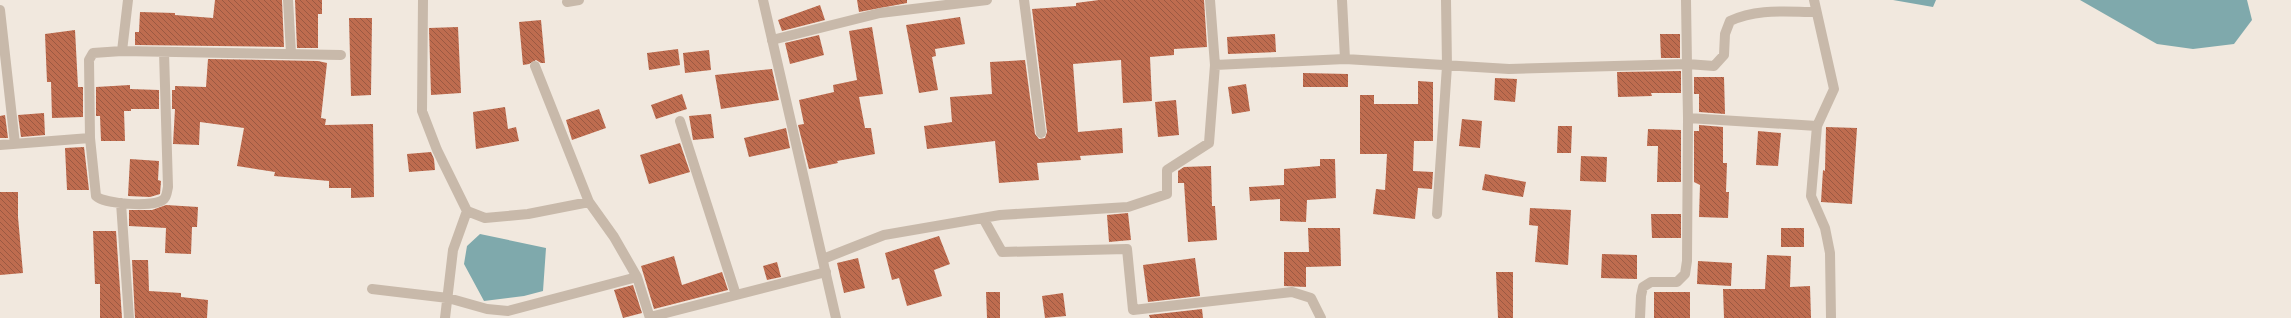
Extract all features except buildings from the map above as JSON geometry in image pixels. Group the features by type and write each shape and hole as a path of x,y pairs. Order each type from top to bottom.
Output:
{"street":[{"path":"122,51 128,0"},
{"path":"288,0 291,53"},
{"path":"423,0 422,111 437,150 467,212 485,218 528,214 590,202"},
{"path":"567,2 579,0"},
{"path":"763,0 836,318"},
{"path":"772,40 880,13 987,0"},
{"path":"1024,0 1041,133"},
{"path":"823,259 884,235 1000,215 1128,207 1167,194 1167,170 1209,143 1215,64 1210,0"},
{"path":"1342,0 1345,59"},
{"path":"1437,214 1447,66 1446,0"},
{"path":"1640,318 1643,287 1651,282 1677,282 1685,274 1687,261 1688,118 1686,0"},
{"path":"1814,0 1834,89 1817,126 1811,196 1825,228 1830,253 1831,318"},
{"path":"0,10 15,144"},
{"path":"1215,64 1345,59 1509,69 1687,64 1714,66 1724,55 1725,34 1730,20 1742,15 1757,12 1816,12"},
{"path":"164,52 167,194 163,200 154,204 121,203 100,200 96,196 90,138 90,56 93,53 122,51 341,55"},
{"path":"536,66 590,202 614,237 637,277 650,318 826,272"},
{"path":"1688,118 1817,126"},
{"path":"680,121 736,295"},
{"path":"0,145 90,138"},
{"path":"121,203 129,318"},
{"path":"445,318 453,250 467,212"},
{"path":"982,218 1002,252 1127,249 1133,310 1292,292 1311,298 1321,318"},
{"path":"372,289 448,298 488,308 508,310 637,277"}],"water":[{"path":"1893,0 1936,0 1933,7"},
{"path":"2080,0 2247,0 2252,20 2234,44 2193,49 2157,44"},
{"path":"480,234 546,248 543,291 524,296 484,301 464,264 467,246"}]}
